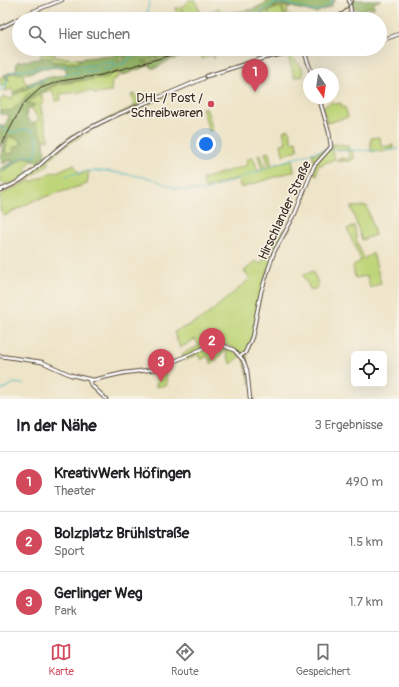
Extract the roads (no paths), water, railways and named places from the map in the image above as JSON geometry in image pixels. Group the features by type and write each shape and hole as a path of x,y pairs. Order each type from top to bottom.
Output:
{"main road":[{"path":"32,12 62,0"},
{"path":"349,0 351,12"},
{"path":"0,28 12,22"},
{"path":"387,38 399,34"},
{"path":"0,190 27,176 70,140 82,133 204,78 263,58 275,56"},
{"path":"306,56 310,68"},
{"name":"Hirschlander Straße","path":"242,354 252,337 261,292 274,252 294,216 314,166 331,147 329,132 321,104"},
{"path":"0,356 43,362 71,375 90,380 124,373 157,369 208,346 220,345 229,347 242,354 247,370 250,399"},
{"path":"90,380 91,384 106,399"}],"waterway":[{"path":"262,12 269,6 275,4 291,5 313,11 320,10 327,7 333,0"},
{"path":"147,12 150,1"},
{"path":"0,87 4,85 6,88 7,75 10,72 44,66 79,67 114,62 117,66 126,62 131,56"},
{"path":"64,74 109,69 117,66"},
{"path":"28,86 45,79"},
{"path":"0,90 5,92"},
{"path":"0,126 10,132 24,130 33,131 38,143 35,157 24,156 0,172"},
{"path":"272,165 329,148"},
{"path":"332,149 375,151"},
{"path":"392,150 399,149"},
{"path":"376,151 391,150"},
{"path":"239,178 271,167"},
{"path":"90,171 103,171"},
{"path":"105,171 119,173"},
{"path":"66,176 83,172"},
{"path":"120,173 154,179"},
{"path":"188,190 203,191 237,179"},
{"path":"156,180 164,184"},
{"path":"165,184 176,189"},
{"path":"177,189 187,190"},
{"path":"0,391 14,383 23,384"}],"railway":[{"path":"343,12 354,0"},
{"path":"0,148 23,104 41,88 60,81 101,75 168,56"}],"place":[{"name":"KreativWerk Höfingen","path":"255,92"},
{"name":"DHL / Post / Schreibwaren","path":"211,104"},
{"name":"Bolzplatz Brühlstraße","path":"212,361"},
{"name":"Gerlinger Weg","path":"161,382"}]}
